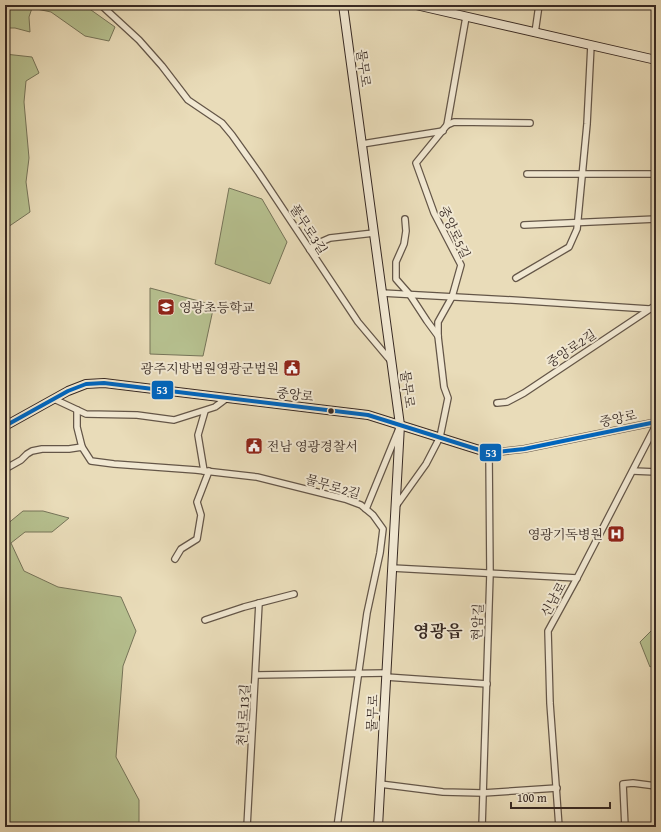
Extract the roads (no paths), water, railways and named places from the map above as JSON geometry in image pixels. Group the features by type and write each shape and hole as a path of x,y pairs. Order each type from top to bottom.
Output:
{"main road":[{"name":"물무로","path":"343,5 400,425 378,827"},
{"path":"416,5 656,60"},
{"name":"중앙로","path":"5,426 68,391 86,384 104,383 368,415 489,453"}],"street":[{"name":"풀무로3길","path":"101,5 139,40 162,66 188,100 222,123 232,135 358,322 392,362"},
{"path":"535,33 539,5"},
{"path":"447,125 466,17"},
{"path":"516,278 568,247 578,229 587,124 591,46"},
{"path":"447,125 454,122 530,123"},
{"name":"중앙로5길","path":"396,506 426,464 440,437 448,398 444,387 438,336 438,322 452,297 461,265 434,213 416,163 447,125"},
{"path":"362,144 443,131"},
{"path":"527,174 656,174"},
{"path":"405,219 406,231 404,244 396,262 396,279 410,295 438,336"},
{"path":"524,225 656,219"},
{"path":"310,250 314,245 330,238 374,233"},
{"path":"382,294 649,309"},
{"name":"중앙로2길","path":"497,404 506,402 524,393 656,305"},
{"path":"54,399 86,414 137,414 174,420 215,407 227,398"},
{"path":"5,469 21,460 32,451 42,449 69,450 82,447 77,427 77,410"},
{"path":"175,559 181,549 197,540 201,515 197,502 206,471 198,435 205,410"},
{"name":"중앙로","path":"489,453 524,449 656,422"},
{"path":"366,509 400,425"},
{"name":"신남로","path":"559,827 550,703 548,631 656,425"},
{"name":"물무로2길","path":"82,447 92,461 257,477 345,499 361,505 372,515 383,529 368,613 337,827"},
{"name":"현암길","path":"482,827 490,574 489,453"},
{"path":"632,471 656,472"},
{"path":"392,568 577,578"},
{"path":"205,620 294,594"},
{"name":"천년로13길","path":"247,827 259,603"},
{"path":"256,675 359,673 487,684"},
{"path":"625,827 624,784 633,782 656,786"},
{"path":"380,784 443,792 483,793 557,788"}],"place":[{"name":"영광초등학교","path":"166,307"},
{"name":"광주지방법원영광군법원","path":"292,368"},
{"name":"전남 영광경찰서","path":"254,446"},
{"name":"영광기독병원","path":"616,534"}],"district":[{"name":"영광읍","path":"438,631"}]}
